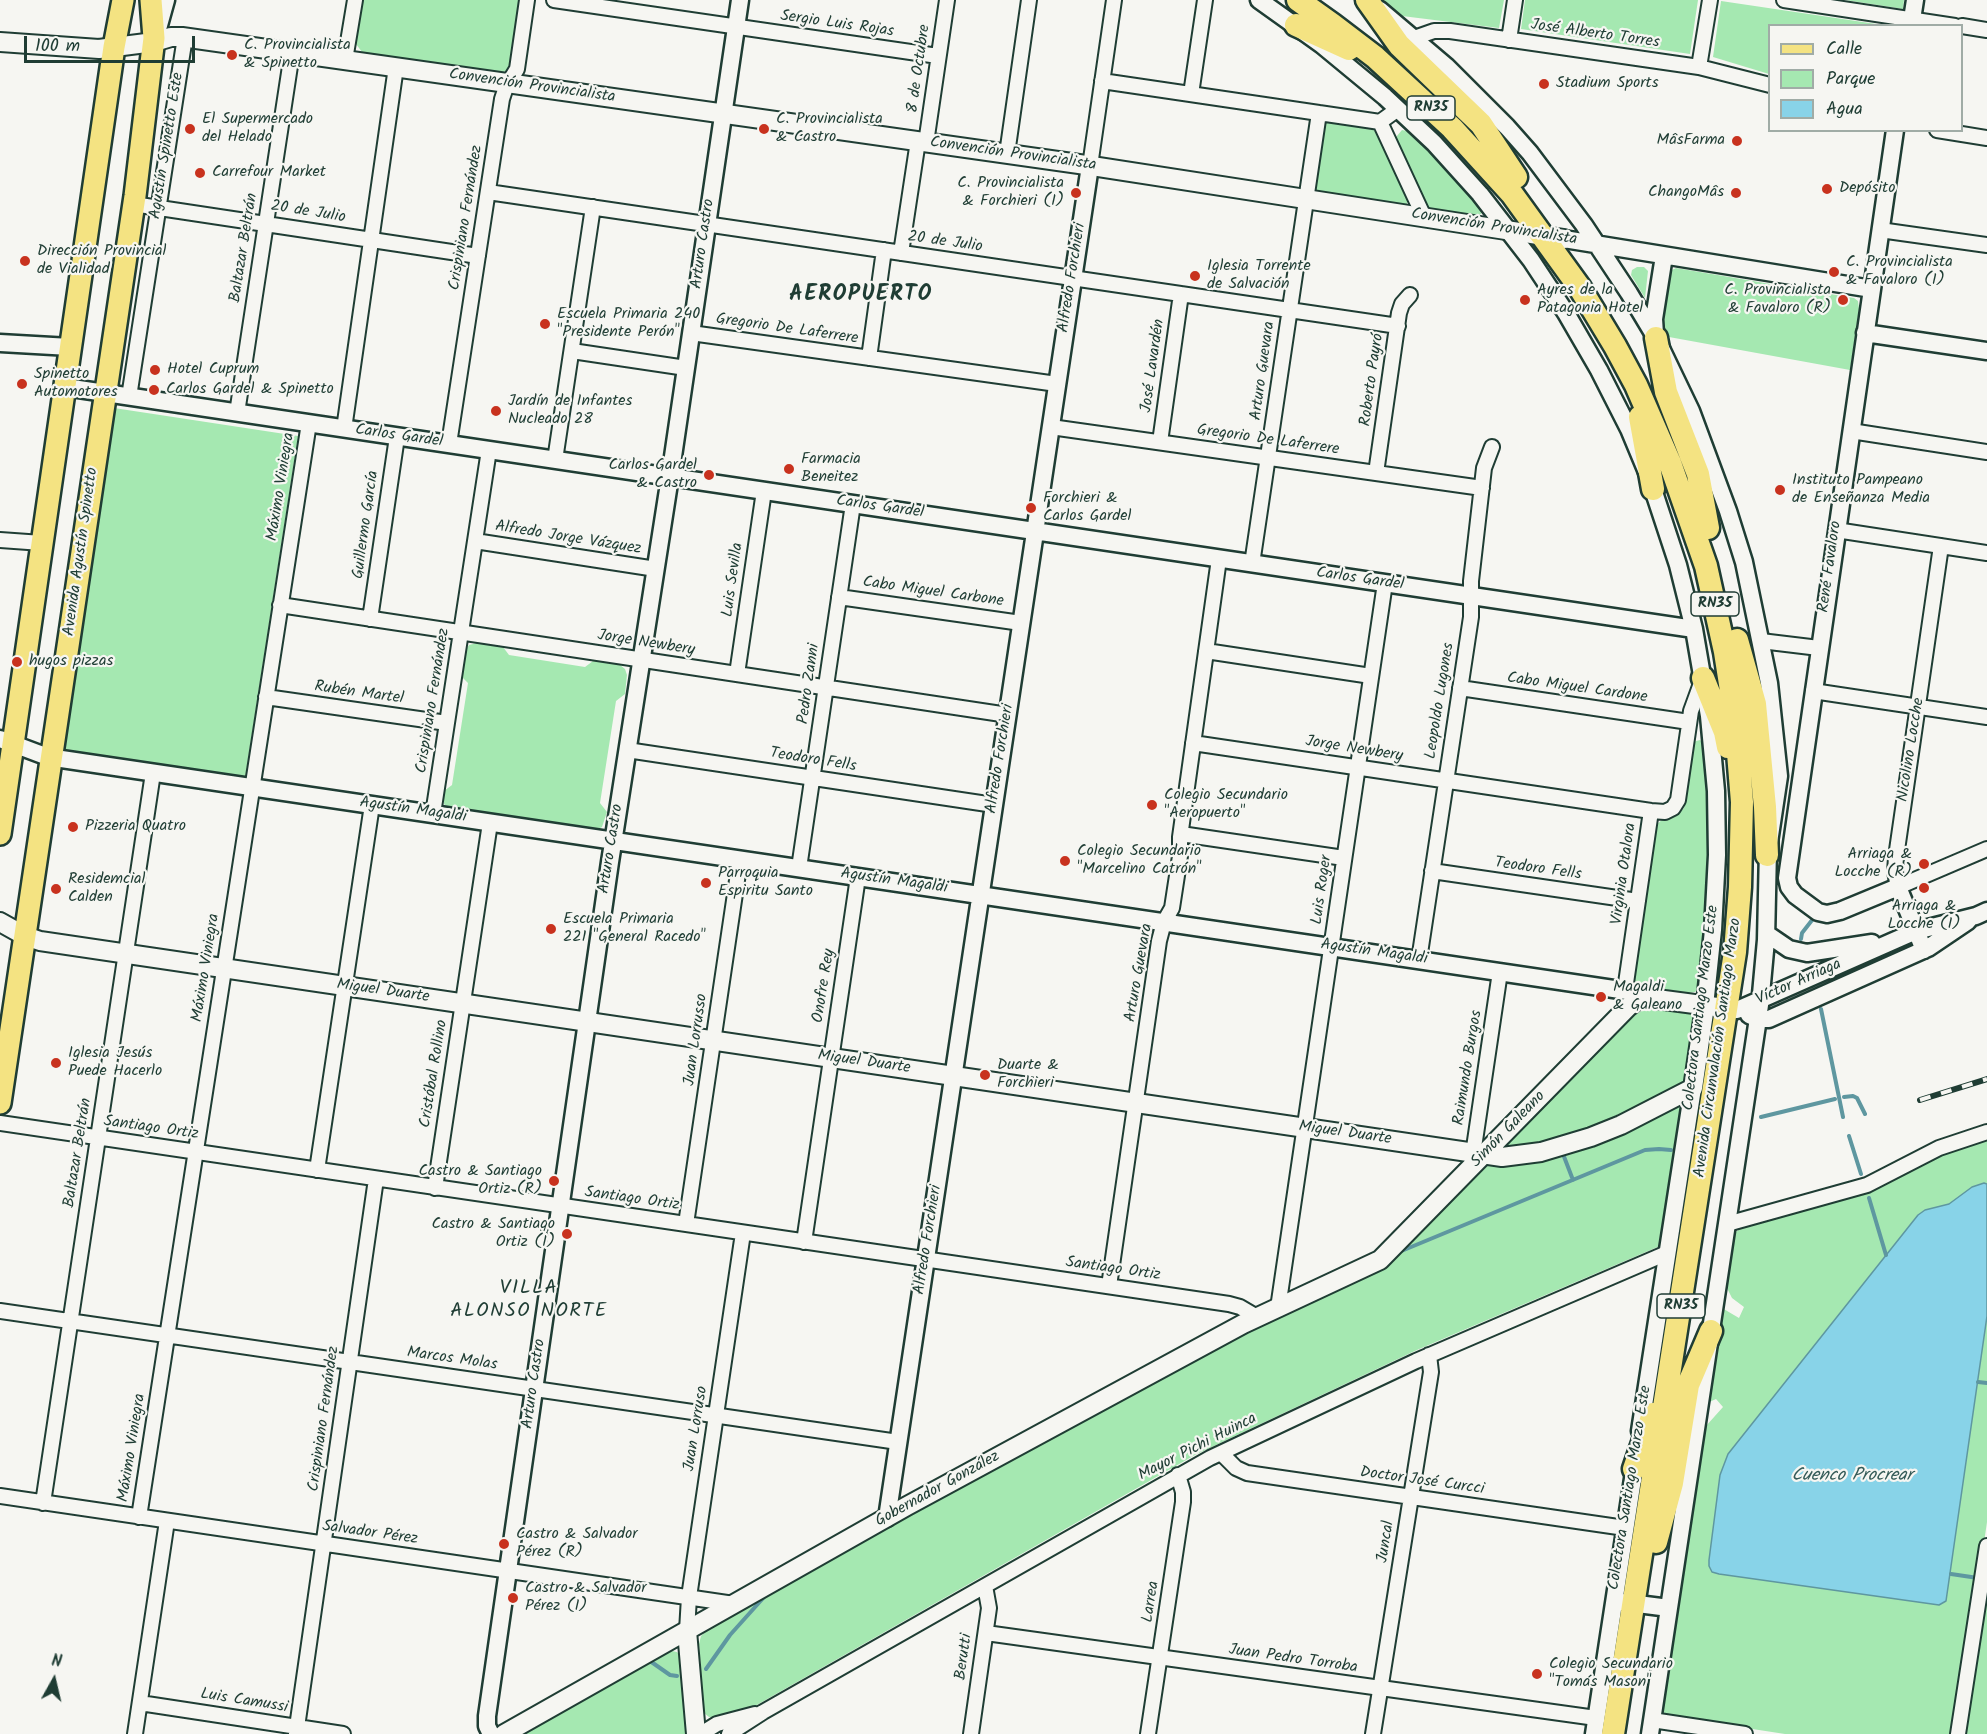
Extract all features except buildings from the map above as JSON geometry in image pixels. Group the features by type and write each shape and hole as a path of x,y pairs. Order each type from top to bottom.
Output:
{"highway":[{"name":"Avenida Circunvalación Santiago Marzo","path":"1298,0 1388,69 1465,141 1554,238 1580,288 1615,346 1654,424 1682,493 1706,566 1725,651 1737,737 1742,802 1740,887 1735,952 1723,1008 1690,1249 1631,1603 1613,1734"},
{"name":"Avenida Circunvalación Santiago Marzo","path":"1322,0 1366,32 1425,83 1481,138 1516,177 1554,238 1615,321 1648,380 1676,441 1708,528 1737,640 1750,735 1755,807 1751,892 1723,1008 1654,1549 1631,1603 1625,1734"},
{"path":"1367,0 1399,45 1484,128 1516,177"},
{"path":"1296,25 1349,49 1432,120 1465,141"},
{"path":"1580,288 1596,332 1640,419 1653,489"},
{"path":"1656,338 1665,387 1696,471 1708,528"},
{"path":"1737,640 1756,710 1767,855"},
{"path":"1703,678 1728,747 1733,843 1740,887"},
{"path":"1635,1469 1656,1403 1669,1308 1690,1249"},
{"path":"1654,1549 1671,1486 1688,1385 1711,1331"}],"main road":[{"path":"0,834 7,741 42,543 114,47 123,0"},
{"name":"Avenida Agustín Spinetto","path":"0,1103 133,204 154,42 151,0"},
{"name":"Convención Provincialista","path":"0,42 93,49 154,42 171,37 185,37 1090,166 1554,238"},
{"name":"Miguel Duarte","path":"0,922 25,936 40,941 1304,1128 1476,1159 1522,1156 1575,1143 1621,1125 1693,1088"},
{"name":"Agustín Magaldi","path":"1631,995 1723,1008"},
{"name":"Simón Galeano","path":"1380,1260 1476,1159 1628,1007 1631,995"},
{"name":"Colectora Santiago Marzo Este","path":"1693,1088 1723,1008"},
{"name":"Gobernador González","path":"504,1734 887,1518 1257,1317 1380,1260"},
{"path":"687,1630 696,1734"}],"street":[{"path":"114,0 114,47"},
{"path":"154,42 166,0"},
{"path":"345,60 355,0"},
{"name":"Crispiniano Fernández","path":"449,444 503,95 517,69 527,0"},
{"name":"Sergio Luis Rojas","path":"554,0 630,6 736,27 938,56"},
{"name":"Arturo Castro","path":"491,1734 487,1726 487,1718 560,1206 740,0"},
{"name":"8 de Octubre","path":"901,253 938,56 946,0"},
{"path":"1007,154 1029,0"},
{"name":"Alfredo Forchieri","path":"887,1518 1114,0"},
{"path":"1191,94 1205,0"},
{"name":"Colectora Santiago Marzo Este","path":"1258,0 1296,25 1354,71 1398,109 1468,180 1508,230 1556,297 1590,353 1623,417 1653,489 1678,565 1703,678 1714,766 1718,842 1713,930 1723,1008"},
{"path":"1367,0 1414,38 1471,90 1519,140 1562,194 1598,245 1656,338 1684,394 1720,485 1741,554 1761,640 1771,693 1779,776 1767,855 1767,934 1761,1000 1651,1727 1745,1734"},
{"path":"1509,40 1515,0"},
{"path":"1699,67 1710,0"},
{"path":"1784,0 1933,24"},
{"path":"1911,22 1915,0"},
{"path":"1963,26 1987,30"},
{"name":"José Alberto Torres","path":"1414,38 1439,31 1509,40 1699,67 1768,85"},
{"name":"Agustín Spinetto Este","path":"129,397 185,37"},
{"name":"Baltazar Beltrán","path":"237,413 292,52"},
{"path":"344,429 396,67"},
{"path":"1102,81 1380,122 1398,109"},
{"name":"Arturo Guevara","path":"1252,564 1319,113"},
{"path":"1380,122 1424,217"},
{"name":"René Favaloro","path":"1895,132 1786,875 1789,887 1795,896 1818,912 1831,914 1898,887"},
{"path":"1949,132 1987,138"},
{"name":"20 de Julio","path":"488,192 1398,326"},
{"name":"20 de Julio","path":"133,204 478,255"},
{"path":"555,460 593,207"},
{"path":"1880,230 1987,245"},
{"name":"Convención Provincialista","path":"1554,238 1872,289"},
{"path":"869,358 884,250"},
{"path":"1656,338 1654,320 1664,256"},
{"name":"José Lavardén","path":"1160,442 1181,294"},
{"name":"Roberto Payró","path":"1376,473 1401,307 1410,295"},
{"name":"Gregorio De Laferrere","path":"691,333 1057,384"},
{"path":"1865,333 1987,351"},
{"path":"0,343 70,348"},
{"path":"572,351 686,368"},
{"name":"Carlos Gardel","path":"65,387 1694,629"},
{"name":"Máximo Viniegra","path":"139,1517 309,423"},
{"name":"Gregorio De Laferrere","path":"1051,427 1482,488"},
{"path":"1851,431 1987,452"},
{"name":"Guillermo García","path":"370,619 397,436"},
{"name":"Leopoldo Lugones","path":"1419,960 1471,616 1471,581 1484,468 1492,447"},
{"name":"Crispiniano Fernández","path":"433,814 489,450"},
{"name":"Luis Sevilla","path":"737,674 764,491"},
{"name":"Pedro Zanni","path":"799,868 853,504"},
{"path":"1836,530 1987,553"},
{"path":"0,540 42,543"},
{"name":"Alfredo Jorge Vázquez","path":"475,541 656,569"},
{"name":"Nicolino Locche","path":"1924,950 1898,887 1895,872 1941,546"},
{"name":"Arturo Guevara","path":"1110,1286 1159,941 1172,905 1180,853 1219,559"},
{"name":"Luis Roger","path":"1278,1308 1385,583"},
{"name":"Cabo Miguel Carbone","path":"839,597 1021,623"},
{"name":"Jorge Newbery","path":"280,605 1008,715"},
{"path":"1761,640 1819,648"},
{"path":"1206,651 1371,676"},
{"name":"Virginia Otalora","path":"1631,995 1638,901 1651,811 1668,811 1677,803 1692,705 1703,678"},
{"name":"Cabo Miguel Cardone","path":"1460,688 1689,722"},
{"path":"1813,691 1987,717"},
{"name":"Rubén Martel","path":"266,696 447,723"},
{"name":"Agustín Magaldi","path":"7,741 51,758 1500,972 1631,995"},
{"name":"Jorge Newbery","path":"1193,742 1651,811"},
{"name":"Teodoro Fells","path":"627,750 994,806"},
{"name":"Baltazar Beltrán","path":"43,1503 153,773"},
{"path":"317,1170 372,805"},
{"name":"Cristóbal Rollino","path":"435,1188 490,823"},
{"path":"1181,834 1344,858"},
{"path":"1898,887 1987,849"},
{"name":"Juan Lorrusso","path":"686,1224 740,860"},
{"name":"Teodoro Fells","path":"1432,871 1638,901"},
{"name":"Onofre Rey","path":"804,1242 858,877"},
{"name":"Víctor Arriaga","path":"1723,1008 1761,1000 1916,931 1982,914"},
{"name":"Víctor Arriaga","path":"1723,1008 1758,1020 1769,1019 1924,950 1982,914"},
{"path":"1767,934 1789,949 1808,953 1900,938"},
{"name":"Raimundo Burgos","path":"1476,1159 1500,972"},
{"name":"Colectora Santiago Marzo Este","path":"1595,1726 1631,1603 1625,1528 1693,1088"},
{"name":"Santiago Ortiz","path":"0,1123 1110,1286 1233,1305 1257,1317"},
{"path":"1727,1224 1867,1185 1939,1148 1987,1132"},
{"name":"Crispiniano Fernández","path":"297,1731 376,1179"},
{"name":"Juan Lorruso","path":"687,1630 688,1597 743,1233"},
{"name":"Mayor Pichi Huinca","path":"729,1734 763,1712 1221,1452 1429,1355 1667,1253"},
{"name":"Marcos Molas","path":"0,1311 898,1442"},
{"name":"Juncal","path":"1373,1734 1431,1372 1429,1355"},
{"name":"Doctor José Curcci","path":"1221,1452 1236,1468 1247,1473 1625,1528"},
{"name":"Larrea","path":"1148,1734 1184,1502 1178,1475"},
{"name":"Salvador Pérez","path":"0,1496 734,1604"},
{"path":"135,1734 167,1521"},
{"path":"1958,1734 1984,1579 1987,1546"},
{"name":"Berutti","path":"971,1734 989,1608 985,1586"},
{"path":"1631,1603 1669,1608"},
{"name":"Juan Pedro Torroba","path":"986,1633 1381,1688 1595,1726"},
{"name":"Luis Camussi","path":"140,1703 297,1731 343,1734"},
{"name":"Mayor Pichi Huinca","path":"701,1734 720,1722 763,1712"}],"green space":[{"path":"362,0 521,0 511,64 508,70 501,73 362,52 356,44"},
{"path":"1382,0 1504,0 1499,28 1402,16"},
{"path":"1525,0 1698,0 1690,54 1521,29"},
{"path":"1845,0 1904,0 1903,9"},
{"path":"1721,1 1876,24 1768,24 1768,74 1713,57"},
{"path":"1326,121 1375,129 1408,197 1407,204 1404,206 1316,192 1314,189 1323,123"},
{"path":"1402,130 1411,132 1440,160 1482,209 1481,214 1476,216 1433,210 1428,207 1397,144 1396,137"},
{"path":"1644,267 1648,271 1645,298 1631,275 1632,270"},
{"path":"1676,268 1854,298 1858,301 1859,309 1850,370 1669,337 1664,340 1661,331 1668,275"},
{"path":"114,408 298,436 245,779 61,750"},
{"path":"477,643 503,647 509,655 585,667 593,661 619,664 625,669 627,675 625,694 616,701 600,803 607,812 602,827 595,831 449,809 444,804 444,791 452,785 468,683 461,676 465,651 469,645"},
{"path":"1700,740 1704,743 1708,773 1710,877 1700,987 1695,992 1689,993 1642,986 1636,983 1633,977 1656,825 1663,819 1676,816 1684,808 1693,744"},
{"path":"1655,1009 1689,1013 1696,1020 1688,1078 1682,1086 1587,1132 1508,1153 1502,1148 1630,1017 1642,1011"},
{"path":"1679,1102 1683,1104 1660,1246 1417,1350 1195,1455 755,1706 716,1718 704,1713 699,1644 701,1636 709,1628 917,1510 1232,1338 1366,1276 1485,1164"},
{"path":"1987,1139 1987,1522 1980,1570 1974,1574 1973,1581 1977,1587 1954,1734 1785,1734 1668,1716 1662,1708 1703,1432 1723,1407 1716,1399 1707,1403 1722,1308 1739,1318 1744,1307 1732,1298 1726,1286 1734,1233 1740,1229 1868,1193 1947,1153"},
{"path":"1987,1590 1987,1734 1961,1734 1984,1593"},
{"path":"672,1651 681,1656 686,1734 523,1734"}],"water":[{"name":"Cuenco Procrear","path":"1987,1184 1987,1316 1946,1601 1939,1605 1712,1572 1709,1560 1720,1475 1728,1454 1918,1215 1925,1210 1949,1204 1972,1187"}],"waterway":[{"path":"1801,939 1802,933 1816,915"},
{"path":"1821,1009 1843,1117"},
{"path":"1844,1097 1857,1098 1865,1114"},
{"path":"1761,1117 1835,1099"},
{"path":"1849,1136 1861,1174"},
{"path":"1399,1252 1645,1150 1671,1150"},
{"path":"1563,1154 1573,1180"},
{"path":"1869,1198 1886,1255"},
{"path":"1978,1382 1987,1383"},
{"path":"1951,1574 1978,1578"},
{"path":"706,1669 730,1635 765,1596"},
{"path":"650,1661 670,1675 677,1676"}],"railway":[{"path":"1920,1100 1987,1079"}],"place":[{"name":"C. Provincialista & Spinetto","path":"232,55"},
{"name":"Stadium Sports","path":"1544,84"},
{"name":"El Supermercado del Helado","path":"190,129"},
{"name":"C. Provincialista & Castro","path":"764,129"},
{"name":"MâsFarma","path":"1737,141"},
{"name":"Carrefour Market","path":"200,173"},
{"name":"Depósito","path":"1827,189"},
{"name":"C. Provincialista & Forchieri (I)","path":"1076,193"},
{"name":"ChangoMâs","path":"1736,193"},
{"name":"Dirección Provincial de Vialidad","path":"25,261"},
{"name":"C. Provincialista & Favaloro (I)","path":"1834,272"},
{"name":"Iglesia Torrente de Salvación","path":"1195,276"},
{"name":"Ayres de la Patagonia Hotel","path":"1525,300"},
{"name":"C. Provincialista & Favaloro (R)","path":"1843,300"},
{"name":"Escuela Primaria 240 \"Presidente Perón\"","path":"545,324"},
{"name":"Hotel Cuprum","path":"155,370"},
{"name":"Spinetto Automotores","path":"22,384"},
{"name":"Carlos Gardel & Spinetto","path":"154,390"},
{"name":"Jardín de Infantes Nucleado 28","path":"496,411"},
{"name":"Farmacia Beneitez","path":"789,469"},
{"name":"Carlos Gardel & Castro","path":"709,475"},
{"name":"Instituto Pampeano de Enseñanza Media","path":"1780,490"},
{"name":"Forchieri & Carlos Gardel","path":"1031,508"},
{"name":"hugos pizzas","path":"17,662"},
{"name":"Colegio Secundario \"Aeropuerto\"","path":"1152,805"},
{"name":"Pizzeria Quatro","path":"73,827"},
{"name":"Colegio Secundario \"Marcelino Catrón\"","path":"1065,861"},
{"name":"Arriaga & Locche (R)","path":"1924,864"},
{"name":"Parroquia Espiritu Santo","path":"706,883"},
{"name":"Arriaga & Locche (I)","path":"1924,888"},
{"name":"Residemcial Calden","path":"56,889"},
{"name":"Escuela Primaria 221 \"General Racedo\"","path":"551,929"},
{"name":"Magaldi & Galeano","path":"1601,997"},
{"name":"Iglesia Jesús Puede Hacerlo","path":"56,1063"},
{"name":"Duarte & Forchieri","path":"985,1075"},
{"name":"Castro & Santiago Ortiz (R)","path":"554,1181"},
{"name":"Castro & Santiago Ortiz (I)","path":"567,1234"},
{"name":"Castro & Salvador Pérez (R)","path":"504,1544"},
{"name":"Castro & Salvador Pérez (I)","path":"513,1598"},
{"name":"Colegio Secundario \"Tomás Mason\"","path":"1537,1674"}],"district":[{"name":"AEROPUERTO","path":"861,296"},
{"name":"VILLA ALONSO NORTE","path":"529,1302"}]}
